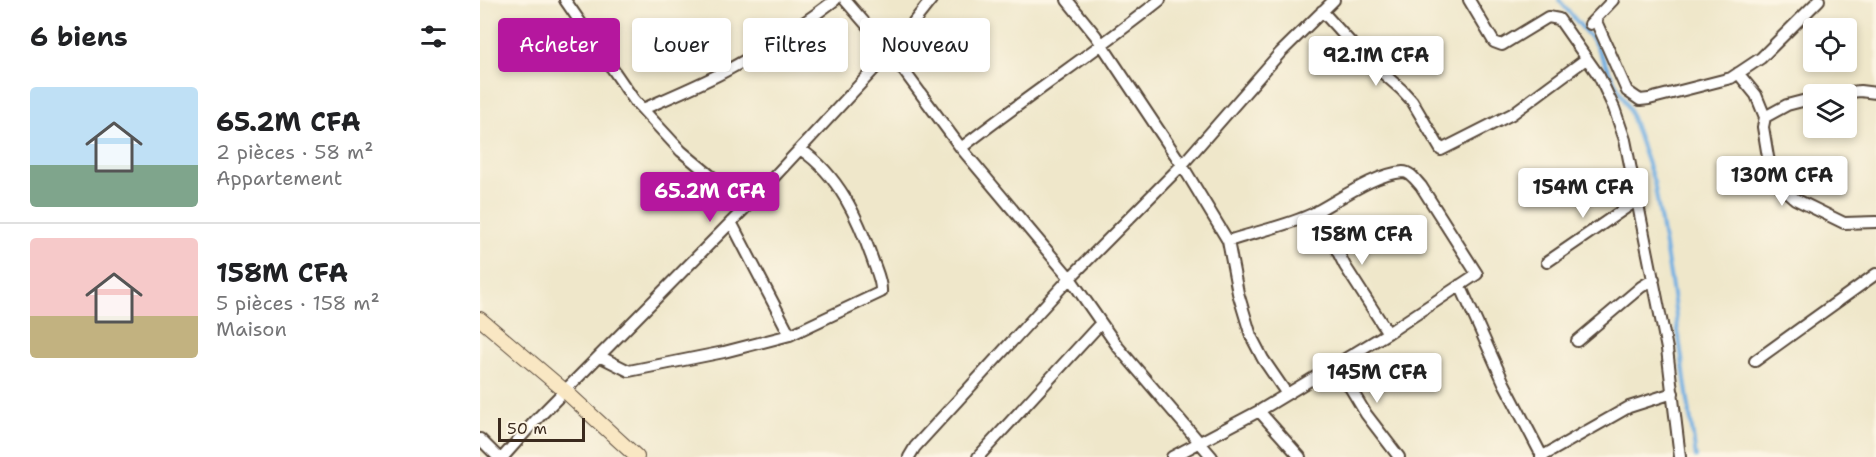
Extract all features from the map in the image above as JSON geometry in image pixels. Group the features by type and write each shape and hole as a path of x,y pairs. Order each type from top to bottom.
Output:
{"street":[{"path":"565,0 634,100 681,151 747,206"},
{"path":"643,110 718,75 799,27 835,0"},
{"path":"844,0 860,18"},
{"path":"917,18 932,0"},
{"path":"1067,0 1102,45 1182,165 1228,241 1238,293 1251,336 1263,359 1287,394"},
{"path":"961,148 1160,0"},
{"path":"909,457 915,447 1070,278 1182,165 1280,53 1334,0"},
{"path":"1469,0 1497,44 1502,45 1548,17 1559,19 1599,76 1614,108 1625,140 1654,279 1673,393 1680,457"},
{"path":"1613,0 1592,22 1627,90 1640,100 1720,82 1738,73 1761,58 1819,0"},
{"path":"1322,11 1361,54 1412,101 1441,150 1512,114 1586,59"},
{"path":"503,457 747,206 871,72"},
{"path":"905,72 961,148 1070,278 1118,348 1212,457"},
{"path":"1738,73 1756,95 1765,117 1763,127 1768,157 1774,176 1781,187 1795,199 1844,223 1876,222"},
{"path":"1857,91 1876,93"},
{"path":"1765,117 1787,105 1803,101"},
{"path":"599,356 628,371 724,352 790,334 878,293 882,289 865,239 844,196 824,169 800,149"},
{"path":"1172,457 1259,411 1388,333 1477,274 1420,186 1408,173 1391,175 1364,185 1298,220 1228,241"},
{"path":"1547,262 1636,201"},
{"path":"1317,211 1345,266 1388,333"},
{"path":"731,222 790,334"},
{"path":"1755,361 1876,274"},
{"path":"1577,341 1641,287 1654,279"},
{"path":"1460,285 1504,383 1541,457 1629,407 1673,393"},
{"path":"480,319 565,391 637,457"},
{"path":"978,457 1101,323"},
{"path":"1336,364 1366,414 1399,457"},
{"path":"1259,411 1300,457"},
{"path":"480,439 498,457"}],"waterway":[{"path":"1559,0 1594,42 1629,109 1654,182 1671,281 1696,457"}]}
